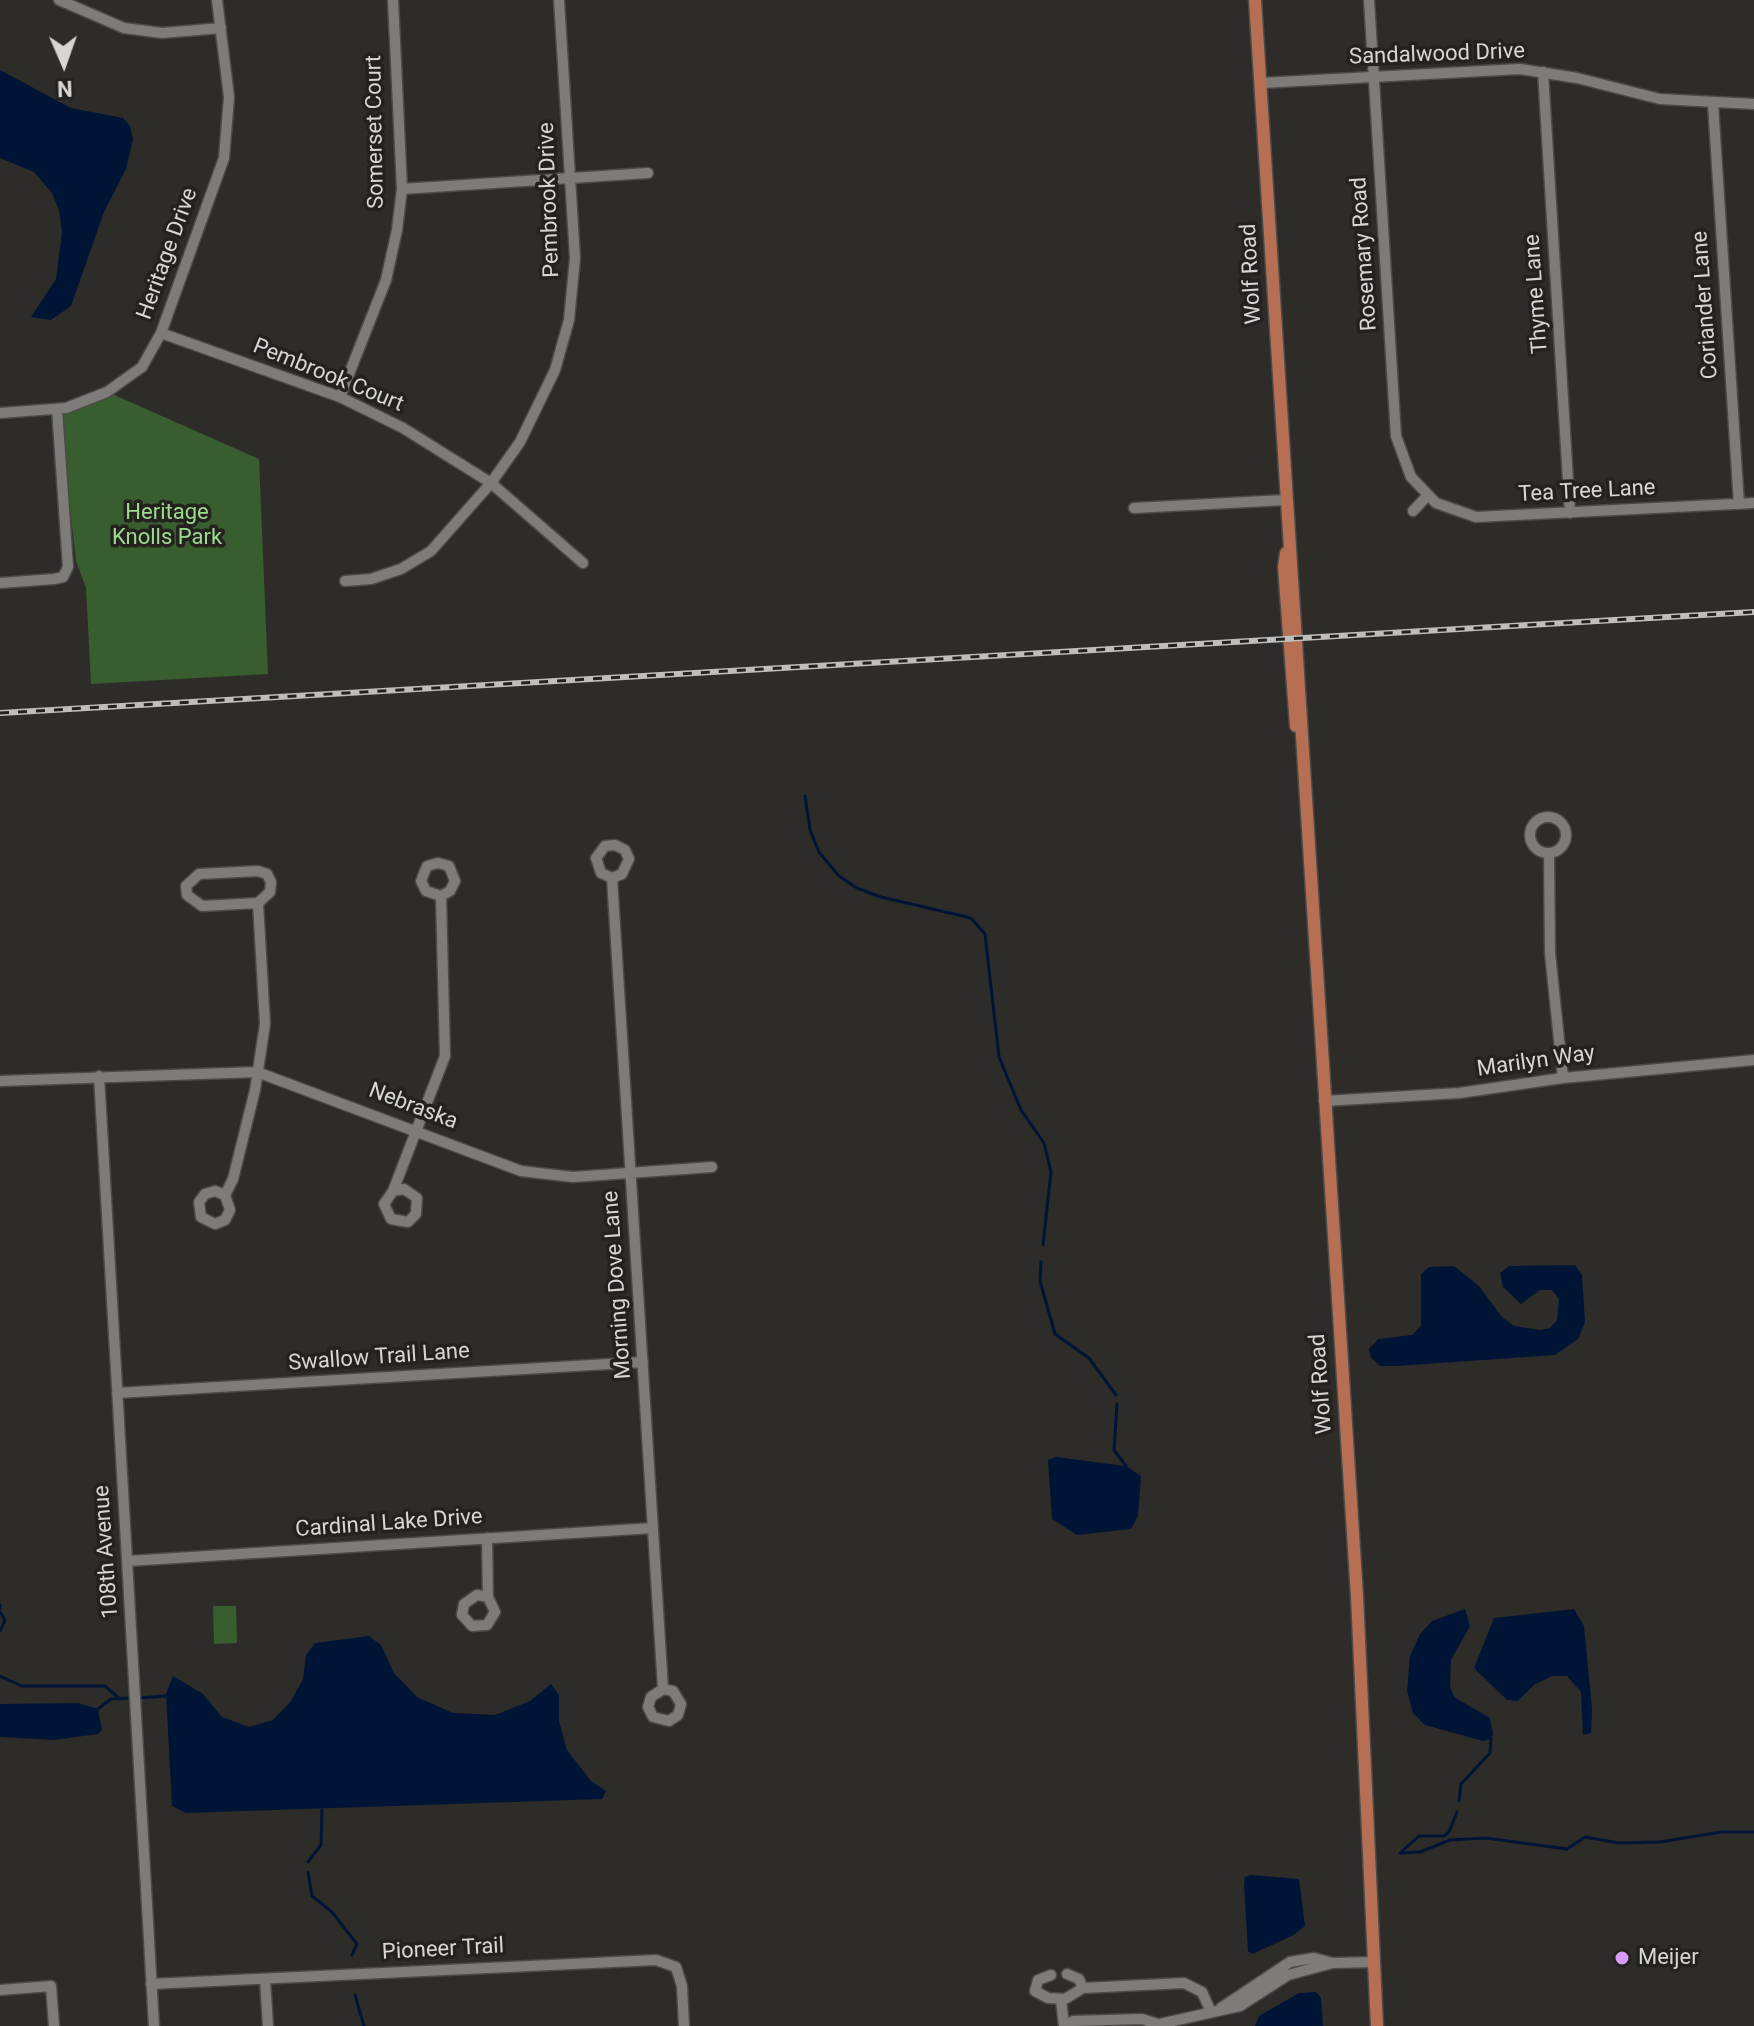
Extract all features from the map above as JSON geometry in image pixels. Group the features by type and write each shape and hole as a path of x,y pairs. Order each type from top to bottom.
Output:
{"main road":[{"name":"Wolf Road","path":"1255,0 1285,500 1287,546 1284,567 1288,639 1294,716 1300,739 1357,1596 1377,2026"}],"street":[{"path":"59,0 124,28 162,33 221,28"},
{"name":"Heritage Drive","path":"0,413 57,409 107,392 142,367 161,333 224,158 230,108 217,0"},
{"name":"Somerset Court","path":"340,397 386,280 402,189 393,0"},
{"name":"Pembrook Drive","path":"345,581 371,579 401,569 431,551 491,483 535,416 566,333 575,258 559,0"},
{"name":"Rosemary Road","path":"1369,0 1396,436 1404,464 1428,495"},
{"name":"Sandalwood Drive","path":"1261,83 1496,69 1543,72 1641,96 1713,104 1754,104"},
{"name":"Thyme Lane","path":"1543,72 1570,513"},
{"name":"Coriander Lane","path":"1713,104 1739,504"},
{"path":"402,189 648,173"},
{"name":"Pembrook Court","path":"161,333 340,397 403,428 491,483 583,563"},
{"path":"0,583 63,577 68,567 57,409"},
{"path":"1413,511 1428,495"},
{"name":"Tea Tree Lane","path":"1428,495 1447,509 1476,517 1754,503"},
{"path":"1134,508 1285,500"},
{"path":"1549,853 1550,953 1563,1078"},
{"path":"258,871 267,874 271,882 270,892 258,903 202,906 192,902 186,886 199,874 258,871"},
{"name":"Morning Dove Lane","path":"612,878 663,1689"},
{"path":"393,1191 439,1072 447,1039 441,896"},
{"path":"225,1195 233,1179 257,1072 265,1006 258,903"},
{"name":"Marilyn Way","path":"1324,1101 1459,1093 1563,1078 1754,1060"},
{"name":"Nebraska","path":"0,1081 257,1072 416,1129 521,1171 553,1177 712,1167"},
{"name":"108th Avenue","path":"99,1076 154,2026"},
{"name":"Swallow Trail Lane","path":"117,1393 643,1362"},
{"name":"Cardinal Lake Drive","path":"128,1561 653,1528"},
{"path":"487,1538 488,1597"},
{"name":"Pioneer Trail","path":"151,1984 656,1960 676,1967 682,1986 684,2026"},
{"path":"1061,2000 1065,2026 1073,2021 1142,2019 1155,2025 1240,2006 1288,1975 1333,1963 1373,1962"},
{"path":"1067,1974 1079,1979 1083,1988"},
{"path":"1051,1975 1038,1980 1035,1991 1048,1998 1061,2000 1083,1988 1184,1983 1202,1992 1216,2010"},
{"path":"265,1979 268,2026"},
{"path":"0,1990 51,1986 54,2026"}],"green space":[{"name":"Heritage Knolls Park","path":"112,394 259,459 268,674 91,684 86,588 76,561 59,411"},
{"path":"213,1606 236,1606 237,1643 214,1644"}],"water":[{"path":"0,70 71,108 123,118 130,126 133,139 126,169 104,212 71,306 51,320 31,317 56,279 62,232 59,210 52,193 34,172 0,158"},
{"path":"1575,1265 1582,1275 1585,1322 1578,1339 1555,1355 1397,1366 1380,1366 1371,1358 1369,1349 1378,1339 1412,1335 1421,1326 1421,1274 1429,1267 1454,1266 1479,1286 1502,1317 1514,1326 1541,1330 1550,1328 1557,1320 1559,1299 1552,1290 1540,1290 1521,1304 1503,1287 1500,1273 1509,1266"},
{"path":"1056,1457 1126,1466 1141,1476 1138,1516 1131,1529 1077,1535 1052,1519 1048,1460"},
{"path":"1465,1609 1470,1626 1451,1660 1450,1686 1454,1697 1490,1718 1493,1734 1491,1739 1483,1741 1425,1725 1413,1713 1407,1691 1410,1656 1420,1634 1432,1621"},
{"path":"1574,1609 1584,1626 1592,1709 1591,1733 1583,1735 1581,1692 1567,1676 1552,1676 1534,1685 1518,1701 1507,1700 1474,1668 1494,1618"},
{"path":"369,1636 381,1645 394,1673 417,1697 453,1713 495,1715 530,1701 551,1684 559,1695 559,1721 567,1750 591,1781 606,1791 602,1799 186,1813 172,1806 166,1694 173,1676 203,1694 222,1717 249,1727 273,1720 291,1701 303,1679 306,1655 315,1643"},
{"path":"78,1703 98,1709 102,1730 98,1734 54,1740 0,1737 0,1704"},
{"path":"1245,1877 1299,1879 1305,1926 1292,1936 1252,1954 1248,1951 1244,1885"},
{"path":"1316,1992 1321,1998 1323,2026 1255,2026 1259,2016 1299,1993"}],"waterway":[{"path":"805,796 810,830 819,852 839,876 857,888 881,897 971,918 985,934 999,1057 1021,1110 1044,1143 1051,1172 1043,1245"},
{"path":"1041,1262 1040,1281 1055,1334 1089,1358 1116,1395"},
{"path":"1117,1404 1114,1450 1126,1466"},
{"path":"0,1612 5,1620 0,1631"},
{"path":"0,1676 22,1686 105,1686 120,1699"},
{"path":"138,1698 166,1696"},
{"path":"98,1709 111,1699 131,1698"},
{"path":"1459,1801 1461,1784 1490,1753 1491,1739"},
{"path":"308,1862 321,1845 322,1810"},
{"path":"1400,1853 1419,1836 1444,1836 1449,1832 1457,1812"},
{"path":"1400,1853 1420,1852 1450,1840 1486,1838 1567,1849 1585,1837 1619,1843 1660,1842 1721,1832 1754,1832"},
{"path":"308,1872 312,1896 332,1912 357,1944 352,1955"},
{"path":"355,1995 364,2026"}],"railway":[{"path":"0,713 1754,612"}],"place":[{"name":"Meijer","path":"1622,1958"}]}
